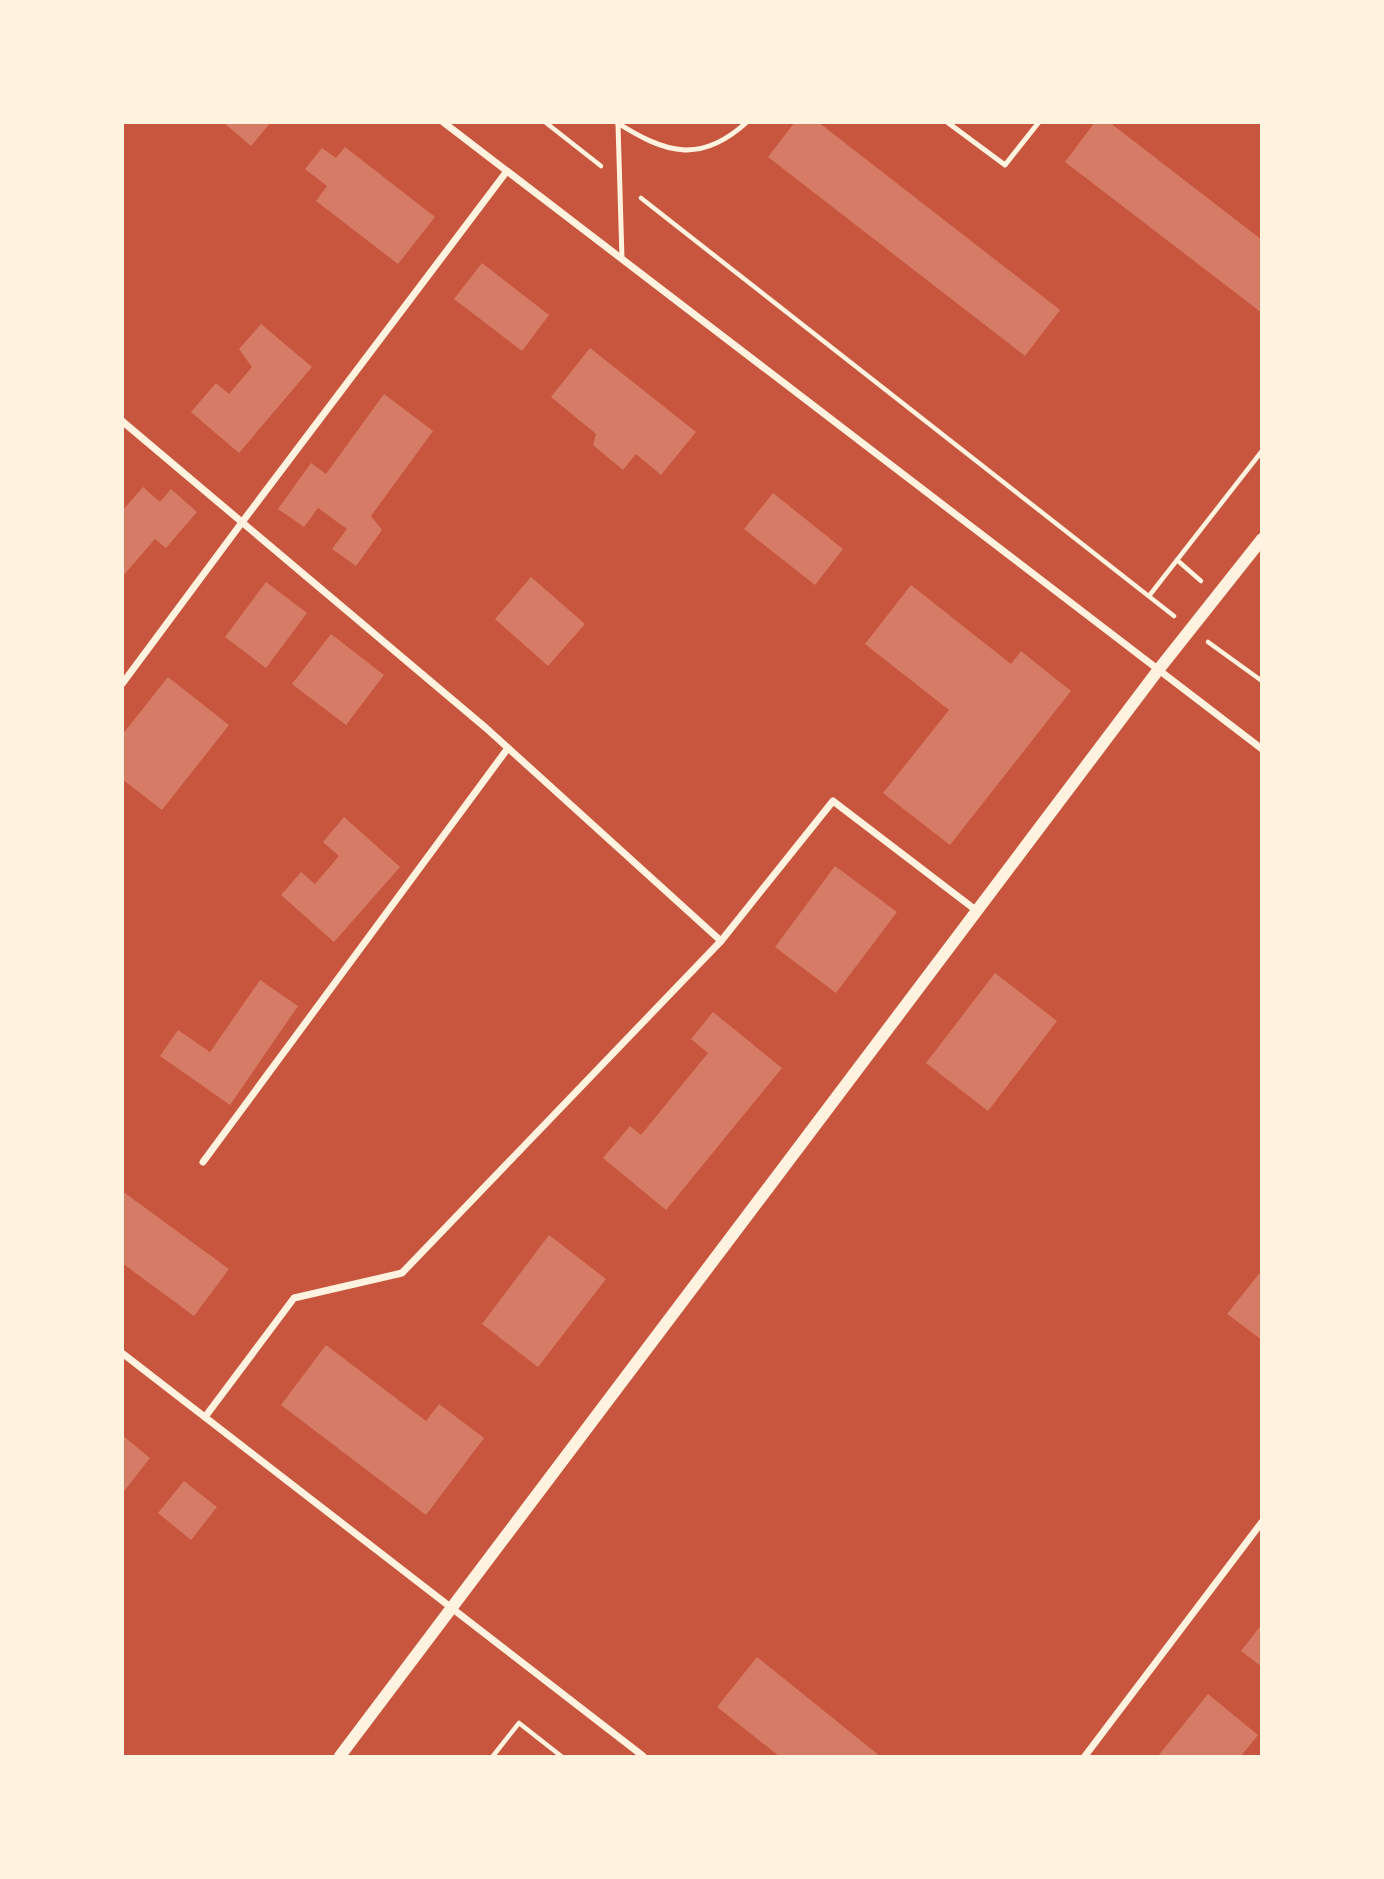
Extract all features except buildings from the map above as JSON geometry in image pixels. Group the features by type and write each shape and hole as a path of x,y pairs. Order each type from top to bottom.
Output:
{"street":[{"path":"443,122 1262,749"},
{"path":"122,684 507,172"},
{"path":"122,421 508,748 721,941"},
{"path":"340,1756 1159,669 1262,539"},
{"path":"203,1162 508,748"},
{"path":"205,1417 295,1298 402,1273 721,941 833,801 977,911"},
{"path":"122,1353 643,1756"},
{"path":"1086,1756 1262,1522"}],"lane":[{"path":"617,123 654,144 686,152 712,147 747,122"},
{"path":"947,122 1005,165 1039,122"},
{"path":"617,123 622,259"}],"path":[{"path":"545,122 1190,629 1262,681"},
{"path":"1149,596 1262,451"},
{"path":"1177,560 1217,595"},
{"path":"493,1756 519,1723 561,1756"}]}
